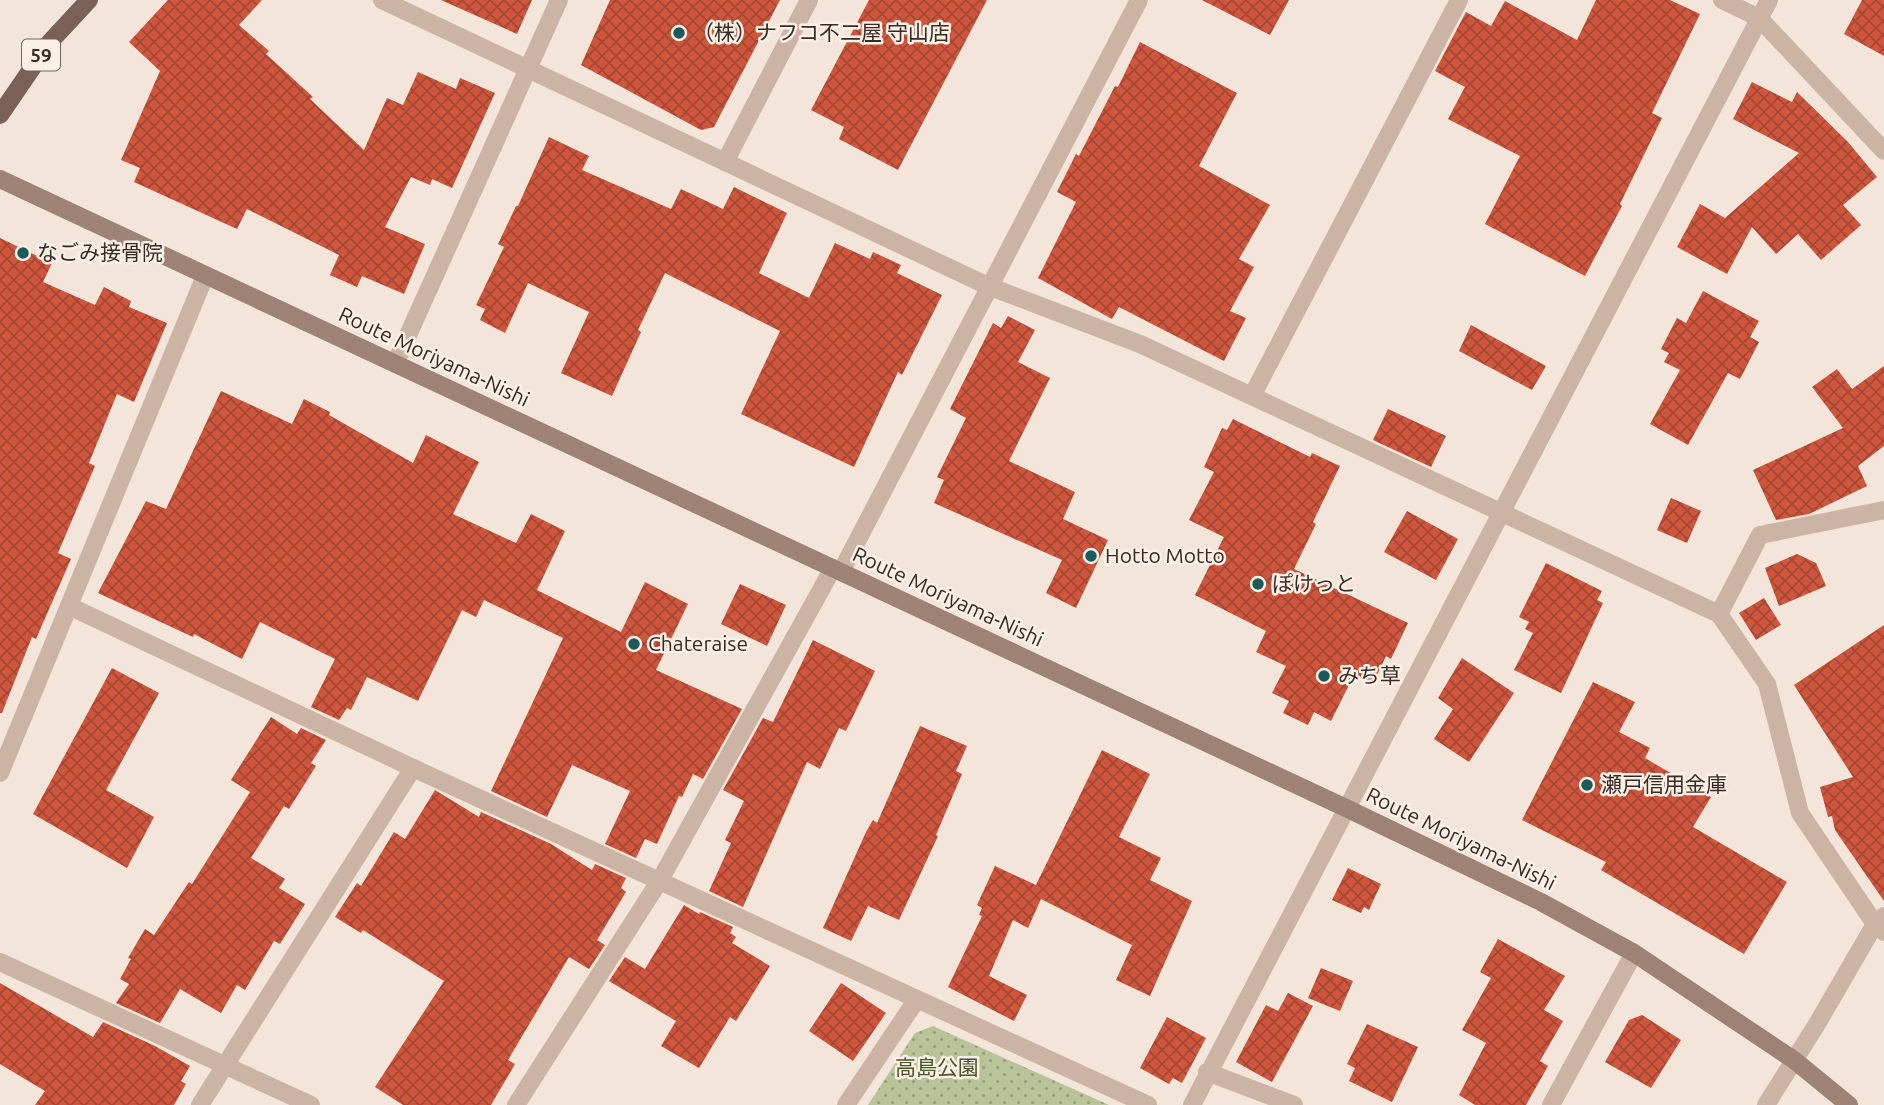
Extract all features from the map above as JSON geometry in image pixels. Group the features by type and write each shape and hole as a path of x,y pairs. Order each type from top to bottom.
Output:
{"main road":[{"name":"59","path":"0,116 50,42 89,0"},
{"name":"Route Moriyama-Nishi","path":"0,179 1348,809 1541,902 1633,953 1794,1060 1849,1105"}],"street":[{"path":"382,0 988,286 1140,344 1719,614 1767,684 1800,813 1881,924 1766,1105"},
{"path":"395,364 559,0"},
{"path":"725,162 809,0"},
{"path":"516,1105 660,880 837,570 1139,0"},
{"path":"1252,396 1459,0"},
{"path":"1722,0 1759,18 1884,151"},
{"path":"1192,1105 1769,0"},
{"path":"0,773 71,607 205,276"},
{"path":"1719,614 1760,535 1884,510"},
{"path":"71,607 413,768 1148,1105"},
{"path":"201,1105 413,768"},
{"path":"1551,1105 1633,953"},
{"path":"0,962 312,1105"},
{"path":"846,1105 917,999"},
{"path":"1207,1072 1294,1105"}],"green space":[{"name":"高島公園","path":"933,1026 1109,1105 868,1105 915,1033"}],"building":[{"path":"168,0 262,0 239,25 269,51 266,54 313,97 310,99 364,150 387,98 403,105 418,72 456,89 460,78 495,93 452,188 432,179 430,185 411,177 385,227 425,244 404,294 362,276 357,287 330,275 339,255 247,209 237,229 134,182 140,168 121,160 160,71 129,42"},
{"path":"441,0 532,0 517,34"},
{"name":"（株）ナフコ不二屋 守山店","path":"610,0 780,0 714,127 701,130 581,65"},
{"path":"869,0 987,0 898,170 839,139 844,127 811,110"},
{"path":"1202,0 1289,0 1270,35"},
{"path":"1596,0 1670,0 1700,14 1652,113 1662,118 1620,204 1622,206 1585,276 1485,224 1520,156 1448,119 1465,87 1435,71 1466,12 1491,26 1505,1 1577,40"},
{"path":"1862,0 1884,0 1884,56 1844,34"},
{"path":"1140,42 1237,93 1199,166 1270,205 1239,259 1254,267 1230,311 1246,318 1224,361 1119,307 1112,319 1038,278 1076,202 1057,192 1115,86 1118,87"},
{"path":"1752,82 1792,102 1797,92 1848,142 1877,177 1843,205 1861,225 1821,260 1798,234 1776,254 1752,227 1727,274 1677,247 1700,204 1725,218 1799,153 1733,119"},
{"path":"549,137 589,156 582,170 671,209 681,189 723,209 734,187 787,213 759,273 809,298 835,243 870,259 873,252 901,265 897,273 942,295 902,375 898,372 854,467 741,414 780,331 665,273 638,330 641,332 612,396 561,373 589,312 528,283 505,333 480,320 485,309 476,305 504,247 498,244"},
{"path":"0,238 52,263 43,282 95,305 104,287 131,301 129,307 167,323 134,402 117,394 89,463 95,466 58,553 71,559 36,639 32,637 2,713 0,713"},
{"path":"1703,291 1759,321 1750,337 1759,342 1740,379 1728,373 1688,445 1650,424 1680,370 1664,362 1669,353 1661,349 1677,318 1686,323"},
{"path":"1008,316 1035,330 1018,362 1050,378 1009,461 1075,492 1063,519 1108,540 1076,608 1046,593 1062,560 934,503 944,480 937,477 966,418 950,409 993,323 1001,328"},
{"path":"1471,325 1546,366 1532,390 1459,351"},
{"path":"1884,366 1884,446 1858,466 1867,486 1809,514 1776,520 1753,470 1843,428 1812,387 1837,369 1852,389"},
{"path":"221,391 292,424 304,399 413,463 426,435 479,462 453,514 516,543 531,514 565,531 537,590 621,632 645,582 688,604 656,670 742,709 703,779 693,774 682,797 679,796 657,844 645,839 636,858 605,844 630,791 572,765 547,817 491,791 563,638 484,600 476,617 462,610 418,701 367,677 351,710 347,708 339,720 311,707 335,659 260,622 242,659 194,634 193,637 98,593 146,501 166,509"},
{"path":"1388,409 1446,436 1431,467 1373,440"},
{"path":"1233,419 1310,457 1312,453 1340,466 1294,569 1408,623 1391,659 1386,656 1373,684 1354,675 1331,721 1314,712 1308,725 1283,713 1289,701 1272,693 1286,666 1256,652 1266,631 1195,595 1224,537 1189,520 1214,472 1204,467 1222,428 1227,430"},
{"path":"1671,498 1701,511 1687,543 1657,530"},
{"path":"1407,511 1458,539 1436,580 1384,552"},
{"path":"1797,554 1816,563 1826,586 1779,606 1765,568"},
{"path":"1546,563 1602,591 1597,600 1603,603 1561,693 1514,670 1533,633 1525,629 1529,622 1519,617"},
{"path":"740,584 786,605 767,646 721,624"},
{"path":"1764,598 1781,625 1756,640 1739,613"},
{"path":"1884,625 1884,901 1835,830 1832,816 1828,817 1820,787 1853,777 1794,685"},
{"path":"813,640 875,671 846,731 839,728 820,769 807,762 743,907 709,891 731,843 725,840 744,801 723,790 763,718 773,722"},
{"path":"1462,658 1514,693 1469,762 1434,739 1453,709 1438,698"},
{"path":"112,668 159,693 106,790 154,817 127,868 33,814"},
{"path":"1593,682 1635,702 1619,732 1650,748 1645,758 1711,797 1693,827 1787,882 1744,954 1601,870 1606,862 1522,820"},
{"path":"271,717 297,734 301,728 326,740 311,763 316,766 289,809 284,806 251,858 285,879 279,888 305,904 280,944 274,941 245,990 237,985 221,1013 180,989 160,1023 116,1003 129,984 120,979 131,959 128,958 145,929 154,935 189,882 192,884 250,792 231,780"},
{"path":"920,726 967,746 956,771 962,774 936,835 938,836 899,920 868,906 851,941 823,928 866,832 873,820 877,823"},
{"path":"1102,750 1150,774 1119,837 1161,858 1150,880 1192,901 1150,996 1116,980 1132,945 1041,899 1028,928 1013,920 989,976 1027,995 1014,1021 948,987 982,916 979,915 982,908 977,905 995,866 1036,885"},
{"path":"435,790 479,817 481,812 551,844 592,870 595,864 626,878 621,888 626,892 597,940 605,945 589,969 569,957 508,1060 515,1064 491,1105 403,1105 375,1087 444,981 363,930 361,933 335,917 357,883 361,886 394,832 405,839"},
{"path":"1348,868 1381,884 1369,910 1364,907 1361,913 1332,900"},
{"path":"684,905 733,927 730,933 736,937 732,943 770,966 736,1021 730,1017 699,1068 661,1046 676,1021 609,981 625,957 645,969"},
{"path":"1498,939 1565,976 1544,1010 1563,1021 1540,1061 1548,1066 1526,1105 1475,1105 1459,1095 1486,1043 1462,1030 1491,978 1480,972"},
{"path":"1321,968 1353,981 1340,1011 1308,998"},
{"path":"0,983 93,1037 103,1022 190,1066 181,1081 186,1084 174,1105 35,1105 45,1091 0,1064"},
{"path":"841,983 886,1013 853,1061 809,1031"},
{"path":"1288,993 1313,1006 1272,1082 1236,1062 1266,1005 1278,1011"},
{"path":"1642,1015 1681,1040 1651,1088 1605,1062 1629,1020"},
{"path":"1167,1017 1206,1038 1182,1083 1173,1078 1169,1084 1140,1068"},
{"path":"1367,1024 1418,1047 1392,1102 1349,1081 1355,1068 1347,1064"}],"place":[{"name":"（株）ナフコ不二屋 守山店","path":"679,33"},
{"name":"なごみ接骨院","path":"23,253"},
{"name":"Hotto Motto","path":"1091,556"},
{"name":"ぽけっと","path":"1258,584"},
{"name":"Chateraise","path":"634,644"},
{"name":"みち草","path":"1324,676"},
{"name":"瀬戸信用金庫","path":"1587,785"}]}
